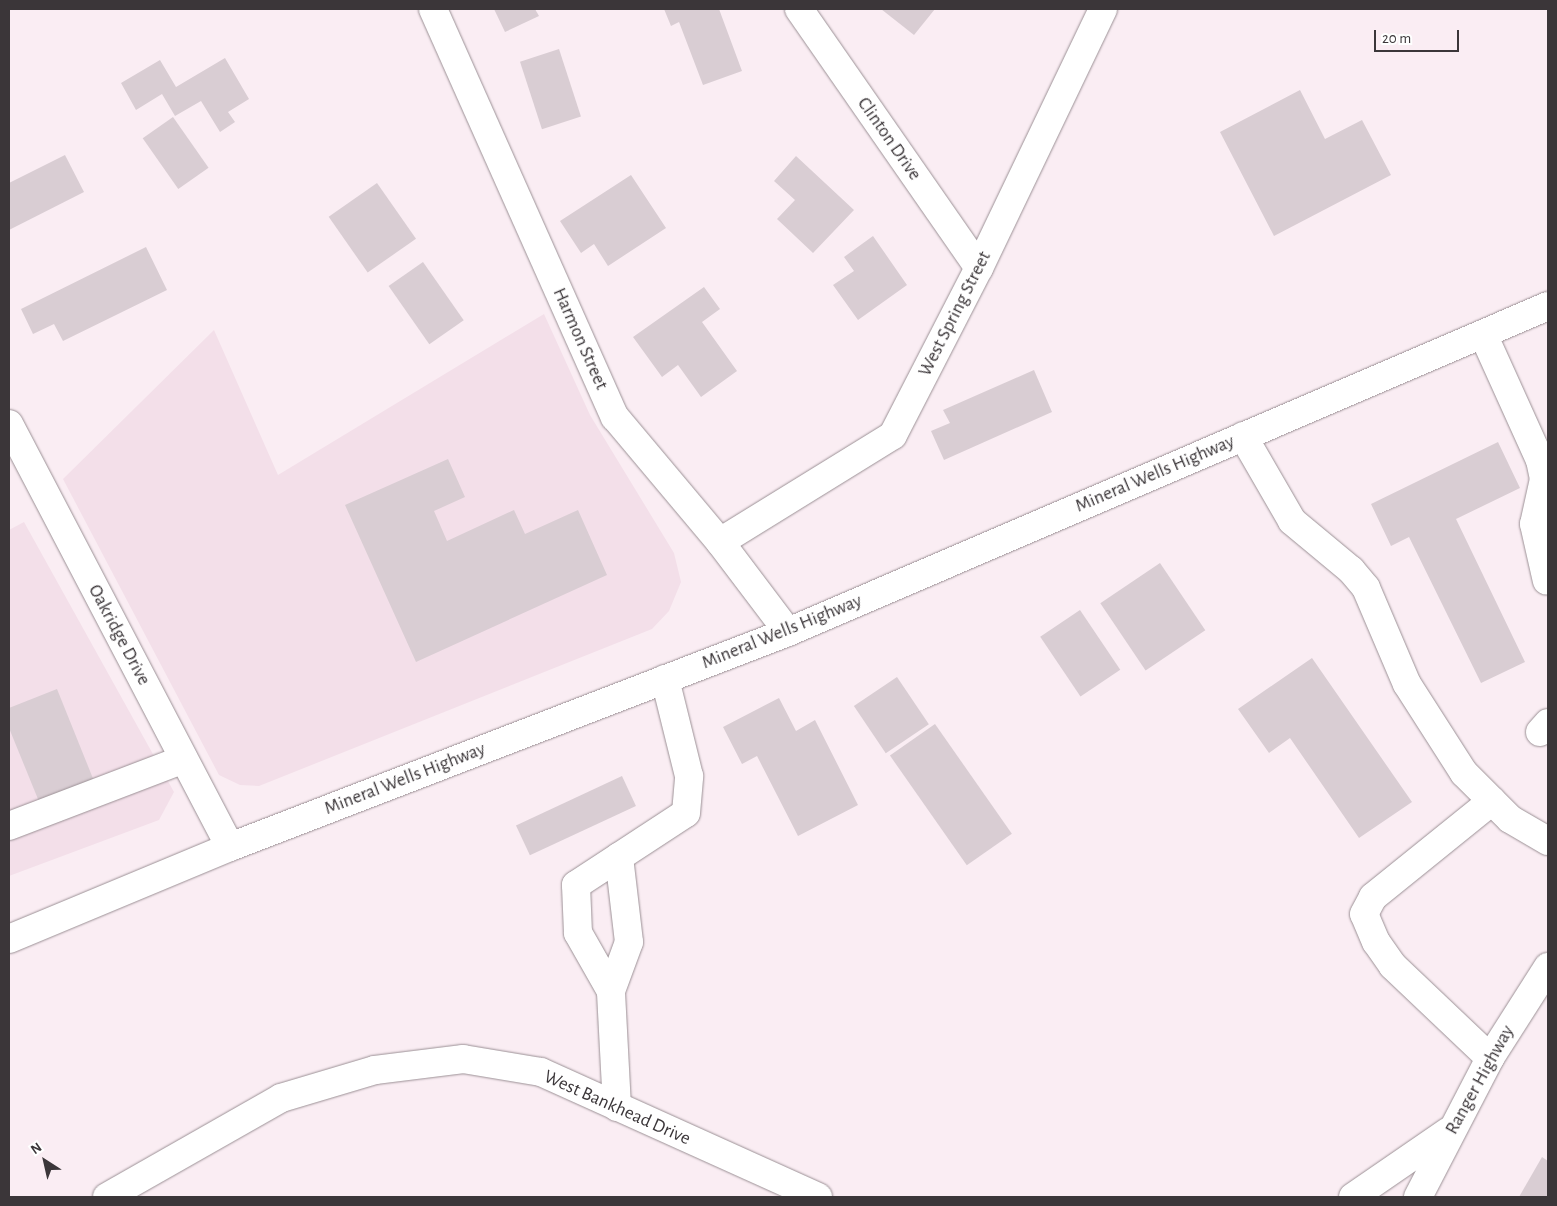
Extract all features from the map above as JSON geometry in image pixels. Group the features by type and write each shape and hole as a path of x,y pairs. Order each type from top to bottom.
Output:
{"street":[{"name":"Harmon Street","path":"433,9 615,417 720,542 788,632"},
{"name":"Clinton Drive","path":"799,9 979,268"},
{"name":"West Spring Street","path":"720,542 893,435 979,268 1103,9"},
{"name":"Mineral Wells Highway","path":"10,934 788,632 1548,306"},
{"path":"1483,334 1540,460 1544,479 1534,524 1547,581"},
{"name":"Oakridge Drive","path":"9,424 230,847"},
{"path":"1243,436 1292,521 1351,570 1366,588 1407,684 1464,773 1510,818 1548,841"},
{"path":"611,991 578,933 576,885 686,813 689,776 665,679"},
{"path":"9,826 184,760"},
{"path":"1490,1058 1393,966 1376,942 1364,914 1373,897 1492,801"},
{"path":"617,1107 611,991 629,942 618,857"},
{"name":"Ranger Highway","path":"1418,1197 1490,1058 1548,967"},
{"name":"West Bankhead Drive","path":"107,1197 281,1098 375,1070 463,1059 540,1072 818,1197"},
{"path":"1353,1197 1452,1129"}],"shaded area":[{"path":"544,314 590,415 674,553 681,582 669,611 652,629 259,786 240,785 219,775 63,479 214,330 278,475"},
{"path":"24,522 174,792 159,820 9,876 9,530"}],"building":[{"path":"494,9 535,9 539,16 505,32"},
{"path":"664,9 719,9 742,71 703,85 679,22 671,26"},
{"path":"881,9 935,9 914,35"},
{"path":"559,49 581,117 542,129 520,62"},
{"path":"225,58 249,99 228,112 235,122 220,132 201,101 175,116 162,94 136,110 121,83 160,60 176,87"},
{"path":"1300,90 1325,139 1362,120 1391,175 1274,236 1220,132"},
{"path":"173,117 209,168 178,189 143,138"},
{"path":"65,155 84,192 9,230 9,183"},
{"path":"796,156 854,210 813,253 777,219 795,200 774,181"},
{"path":"631,175 666,228 608,266 594,244 581,253 560,221"},
{"path":"377,183 416,239 368,273 329,217"},
{"path":"873,236 907,285 858,320 833,285 854,271 844,257"},
{"path":"146,247 167,290 63,341 54,324 33,334 21,309"},
{"path":"423,262 464,320 429,344 389,286"},
{"path":"704,287 720,309 702,322 737,371 701,397 678,365 662,377 633,337"},
{"path":"1034,370 1052,412 944,460 931,431 950,423 943,410"},
{"path":"1498,442 1520,488 1456,519 1525,662 1481,683 1409,537 1391,546 1371,504"},
{"path":"448,459 465,497 434,511 447,541 514,510 525,534 578,510 607,575 416,662 345,505"},
{"path":"1160,563 1205,630 1146,670 1100,603"},
{"path":"1080,610 1120,670 1080,697 1040,637"},
{"path":"1312,658 1412,802 1359,838 1290,738 1269,753 1238,709"},
{"path":"897,677 929,724 886,753 854,706"},
{"path":"57,689 94,781 40,804 9,728 9,708"},
{"path":"779,698 796,731 815,720 858,805 798,836 757,756 742,764 723,727"},
{"path":"935,724 1012,834 967,865 890,756"},
{"path":"622,776 636,806 530,855 516,825"},
{"path":"1542,1157 1548,1161 1548,1197 1519,1197"}]}
